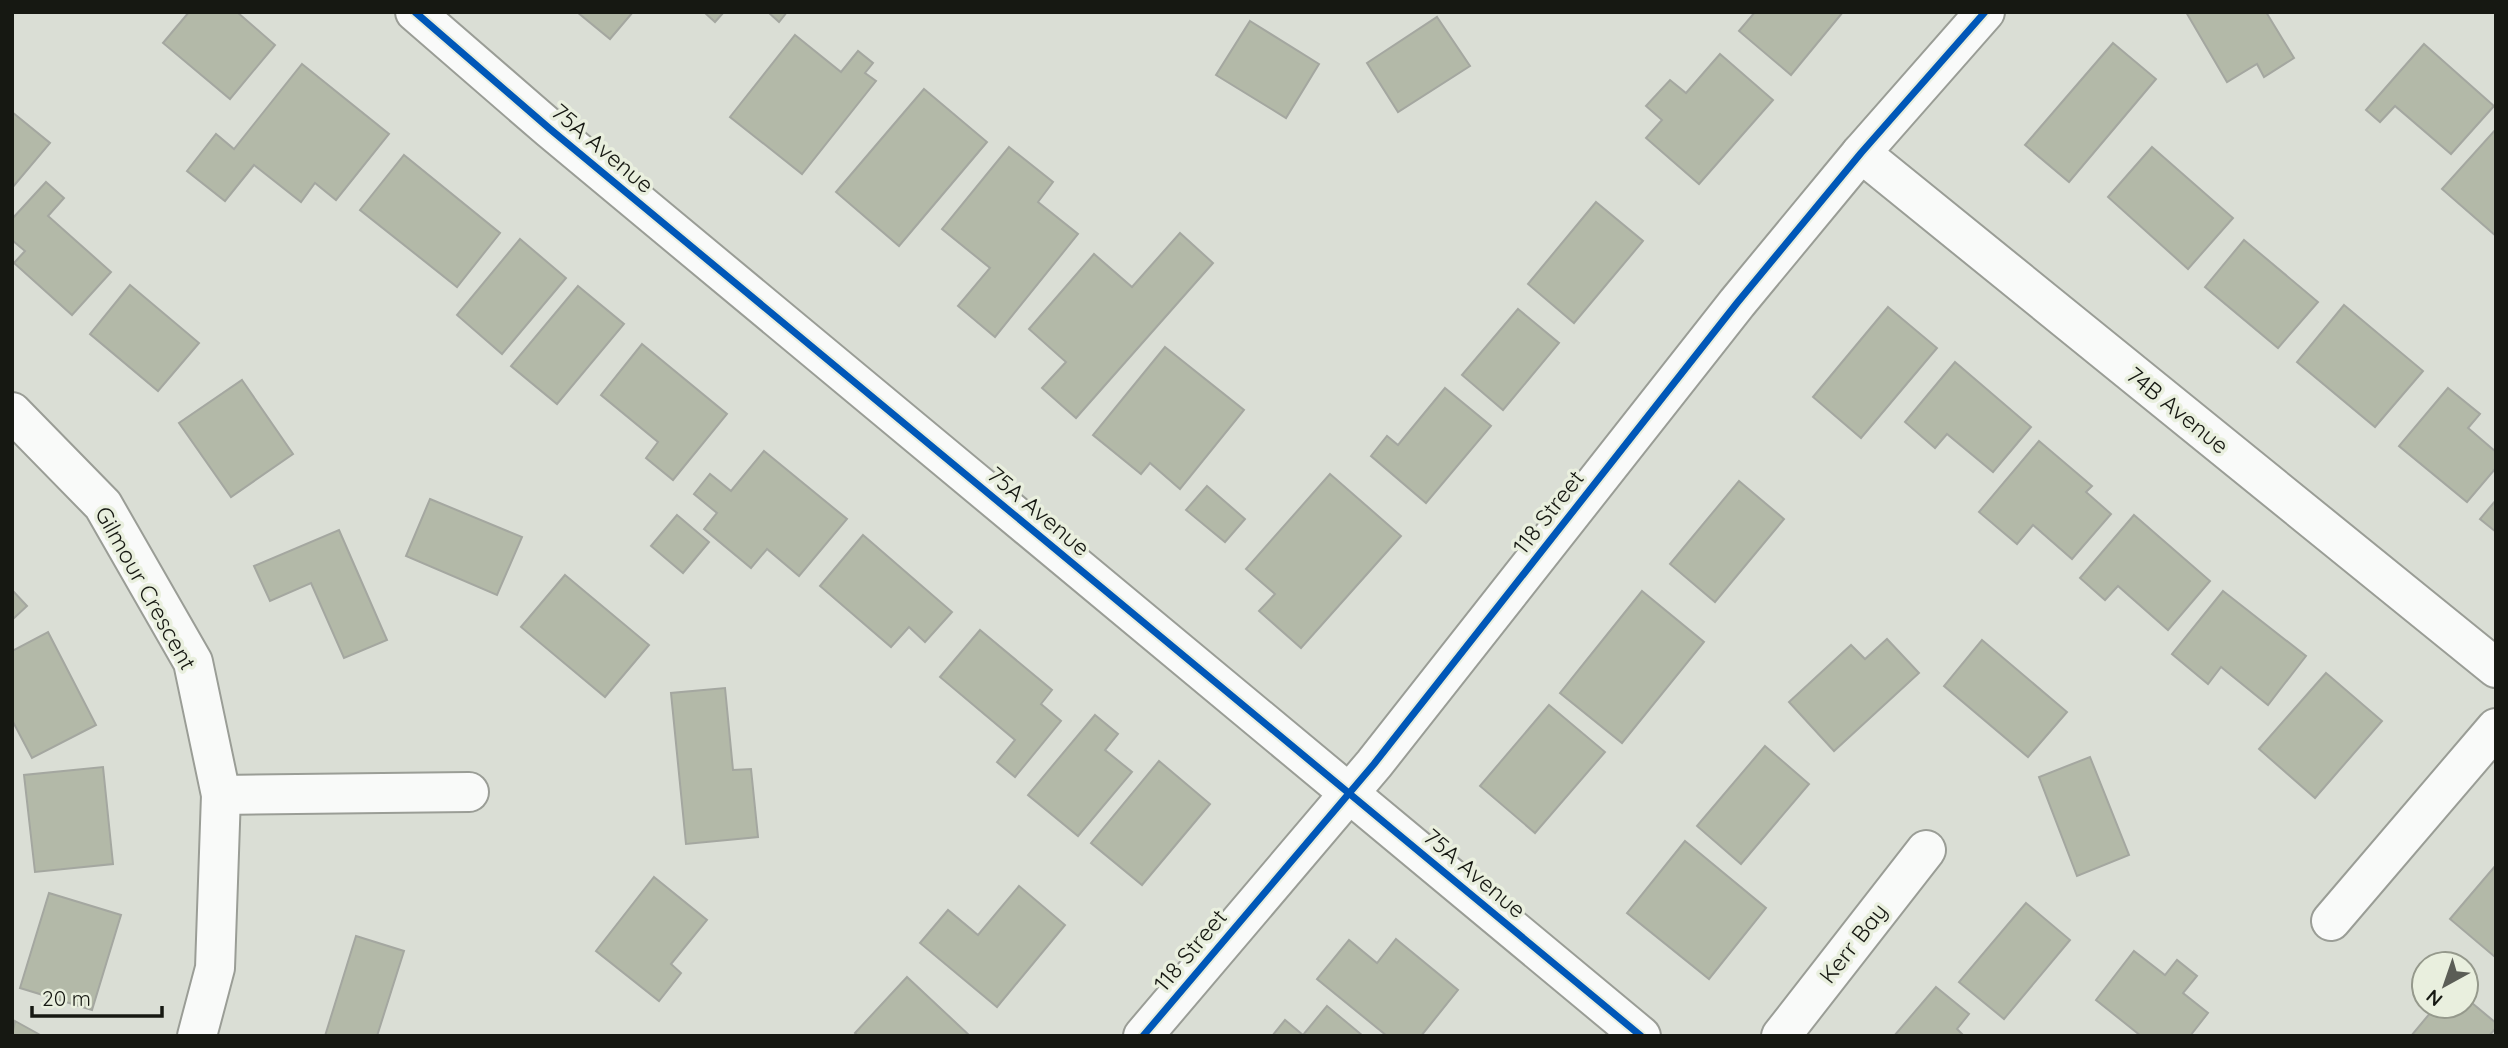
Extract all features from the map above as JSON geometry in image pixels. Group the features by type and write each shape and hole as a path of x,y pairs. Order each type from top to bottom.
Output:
{"street":[{"name":"75A Avenue","path":"415,12 550,129 1641,1036"},
{"name":"118 Street","path":"1143,1036 1348,794 1737,303 1861,153 1985,12"},
{"name":"74B Avenue","path":"1861,153 2496,668"},
{"name":"Gilmour Crescent","path":"12,412 103,505 193,662 221,795 215,968 197,1036"},
{"path":"2331,921 2496,728"},
{"path":"221,795 469,792"},
{"name":"Kerr Bay","path":"1781,1036 1926,850"}],"building":[{"path":"189,12 237,12 275,45 230,99 163,43"},
{"path":"577,12 633,12 610,39"},
{"path":"704,12 724,12 715,22"},
{"path":"768,12 787,12 779,22"},
{"path":"1755,12 1843,12 1791,75 1739,31"},
{"path":"2186,12 2266,12 2294,58 2264,77 2257,64 2227,82"},
{"path":"1437,17 1470,66 1398,112 1367,63"},
{"path":"1250,21 1319,64 1286,118 1216,75"},
{"path":"795,35 841,72 858,51 873,63 865,73 876,81 802,174 730,117"},
{"path":"2113,43 2156,79 2069,182 2025,145"},
{"path":"2424,44 2494,106 2451,154 2395,106 2380,122 2366,110"},
{"path":"1720,54 1773,100 1699,184 1646,138 1662,120 1646,106 1670,80 1686,93"},
{"path":"302,64 389,134 336,200 315,183 301,202 254,165 225,201 187,171 216,134 234,149"},
{"path":"924,89 987,142 899,246 836,192"},
{"path":"12,112 50,143 12,188"},
{"path":"2496,129 2496,236 2442,189"},
{"path":"1009,147 1053,182 1038,202 1078,234 995,337 958,306 990,268 942,229"},
{"path":"2152,147 2233,218 2188,269 2108,197"},
{"path":"404,155 500,233 457,287 360,210"},
{"path":"46,182 64,198 48,216 111,272 72,315 14,263 25,251 12,240 12,219"},
{"path":"1596,202 1643,241 1574,323 1528,284"},
{"path":"1180,233 1213,263 1076,418 1042,388 1066,362 1029,329 1094,254 1132,287"},
{"path":"520,239 566,278 502,354 457,315"},
{"path":"2244,240 2318,302 2278,348 2205,287"},
{"path":"130,285 199,343 158,391 90,334"},
{"path":"578,286 624,324 557,404 511,366"},
{"path":"2344,305 2423,371 2375,427 2297,362"},
{"path":"1888,307 1937,348 1861,438 1813,397"},
{"path":"1518,309 1559,343 1503,410 1462,375"},
{"path":"642,344 727,414 673,480 646,458 658,442 601,395"},
{"path":"1165,347 1244,410 1180,489 1150,463 1141,474 1093,435"},
{"path":"1955,362 2031,427 1993,472 1947,434 1935,448 1905,422"},
{"path":"242,380 293,454 231,497 179,423"},
{"path":"1445,388 1491,426 1426,503 1371,456 1387,436 1398,445"},
{"path":"2448,388 2480,414 2468,428 2496,452 2496,468 2467,502 2399,446"},
{"path":"2039,441 2092,486 2086,492 2111,514 2072,559 2033,525 2017,544 1979,512"},
{"path":"764,451 847,519 799,576 767,549 751,568 704,529 717,513 694,494 710,474 731,491"},
{"path":"1330,474 1401,536 1301,648 1259,611 1275,594 1246,569"},
{"path":"1739,481 1784,519 1715,602 1670,564"},
{"path":"1207,486 1245,519 1225,542 1186,510"},
{"path":"430,499 522,537 497,595 406,556"},
{"path":"2496,500 2496,532 2480,519"},
{"path":"677,515 709,542 683,573 651,546"},
{"path":"2134,515 2210,581 2168,630 2118,586 2105,600 2080,578"},
{"path":"339,530 387,640 344,658 311,583 270,601 254,566"},
{"path":"863,535 952,612 925,642 909,627 891,647 820,586"},
{"path":"565,575 649,645 605,697 521,627"},
{"path":"12,590 27,606 12,620"},
{"path":"1642,591 1704,642 1622,743 1560,693"},
{"path":"2223,591 2306,656 2268,705 2221,667 2208,684 2172,654"},
{"path":"980,630 1052,690 1041,704 1061,721 1015,777 997,762 1015,740 940,677"},
{"path":"48,632 96,725 32,758 12,720 12,651"},
{"path":"1887,639 1919,673 1834,751 1789,702 1851,645 1865,659"},
{"path":"1982,640 2067,712 2028,757 1944,686"},
{"path":"2326,673 2382,721 2315,798 2259,749"},
{"path":"725,688 733,770 751,769 758,837 686,844 671,693"},
{"path":"1549,705 1605,752 1535,833 1480,786"},
{"path":"1095,715 1118,734 1105,750 1132,772 1078,836 1028,795"},
{"path":"1765,746 1809,784 1741,864 1697,826"},
{"path":"2090,757 2129,855 2077,876 2039,777"},
{"path":"1159,761 1210,804 1142,885 1091,843"},
{"path":"103,767 113,864 35,872 24,775"},
{"path":"1685,841 1766,908 1709,979 1627,913"},
{"path":"2496,865 2496,956 2495,957 2450,919"},
{"path":"654,877 707,920 671,964 681,973 659,1001 596,951"},
{"path":"1019,886 1065,925 997,1007 920,943 948,910 978,935"},
{"path":"49,893 121,915 92,1010 20,988"},
{"path":"2026,903 2070,940 2004,1019 1959,982"},
{"path":"356,936 404,951 377,1036 325,1036"},
{"path":"1396,939 1458,990 1421,1036 1387,1036 1317,979 1349,940 1377,963"},
{"path":"2134,951 2165,975 2177,960 2197,976 2183,993 2208,1013 2190,1036 2141,1036 2096,1000"},
{"path":"907,977 970,1036 858,1036 855,1033"},
{"path":"1936,987 1969,1014 1957,1029 1964,1036 1894,1036"},
{"path":"1327,1006 1363,1036 1272,1036 1285,1020 1303,1035"},
{"path":"2480,1010 2496,1023 2496,1028 2489,1036 2411,1036 2424,1020 2480,1020"},
{"path":"15,1021 42,1036 12,1036"}],"cycle path":[{"path":"415,12 550,129 1641,1036"},
{"path":"1143,1036 1374,764 1737,303 1861,153 1985,12"}]}
